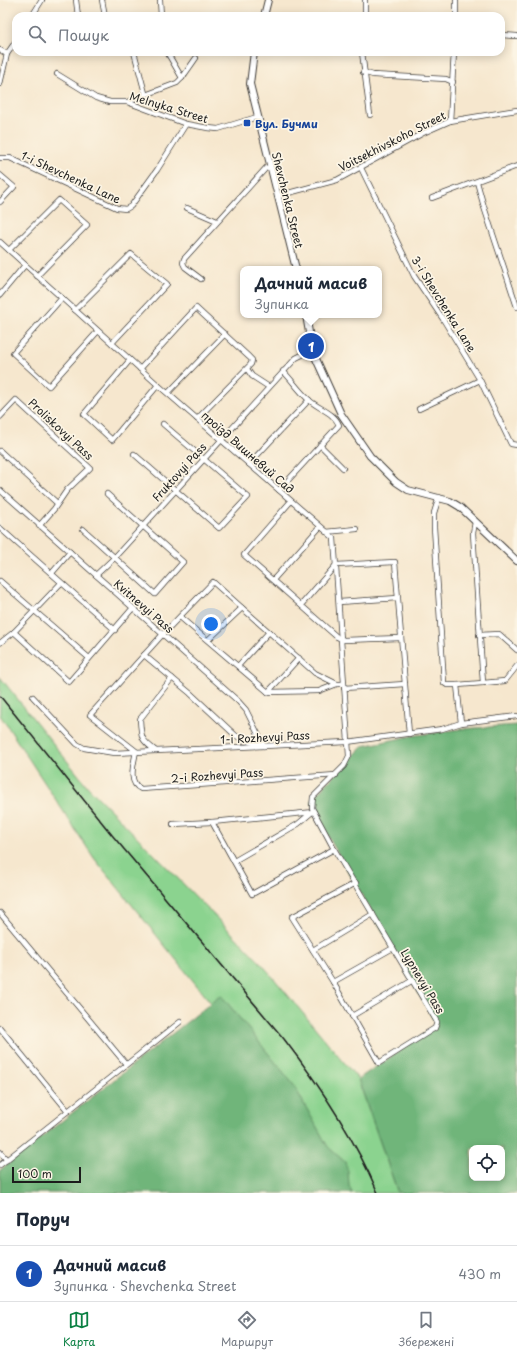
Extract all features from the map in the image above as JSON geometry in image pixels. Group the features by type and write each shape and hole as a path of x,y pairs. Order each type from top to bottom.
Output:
{"street":[{"path":"34,12 42,0"},
{"path":"76,0 78,12"},
{"path":"102,0 104,12"},
{"path":"160,0 161,12"},
{"path":"265,12 268,0"},
{"path":"365,0 365,12"},
{"path":"456,0 456,12"},
{"path":"505,35 517,36"},
{"path":"0,84 8,54 12,48"},
{"path":"0,50 8,54"},
{"path":"135,56 145,94"},
{"path":"169,56 182,78"},
{"name":"Shevchenka Street","path":"254,56 250,84 295,266"},
{"path":"362,56 370,115"},
{"path":"450,121 454,56"},
{"path":"127,102 177,83 196,58"},
{"path":"364,72 373,75 446,80 453,82"},
{"name":"Melnyka Street","path":"57,74 80,90 96,98 110,102 127,102 186,124 218,129 257,117"},
{"name":"Voitsekhivskoho Street","path":"277,196 331,182 361,168 406,142 450,121 517,110"},
{"name":"1-i Shevchenka Lane","path":"0,158 10,158 117,208 126,209 131,206 158,170 186,124"},
{"path":"432,198 517,166"},
{"path":"201,279 185,267 183,263 184,259 266,168 270,167"},
{"name":"3-i Shevchenka Lane","path":"361,168 414,276 443,319 480,380 511,444 517,445"},
{"path":"0,175 14,187 0,202"},
{"path":"477,182 517,307"},
{"path":"9,250 59,200 87,225 37,276"},
{"path":"187,208 217,221"},
{"name":"проїзд Вишневий Сад","path":"0,242 158,385 334,538 347,742"},
{"path":"75,310 131,254 167,284 112,343"},
{"path":"0,295 25,265"},
{"path":"62,298 13,353 50,386 98,331"},
{"path":"140,369 196,308 252,360 247,369 197,419"},
{"path":"307,318 312,350 342,414 370,456 396,482 408,490 439,497 460,507 474,522 517,561"},
{"path":"168,393 225,334"},
{"name":"Fruktovyi Pass","path":"96,575 114,558 283,371 296,358 312,350"},
{"path":"130,360 84,414 112,440 158,385"},
{"path":"247,369 252,376 269,387"},
{"path":"279,490 339,426 337,420 309,400 283,371"},
{"path":"419,409 480,380"},
{"name":"Proliskovyi Pass","path":"0,417 16,400 90,468 57,503 54,509 39,526"},
{"path":"249,464 309,400"},
{"path":"134,454 219,528 248,498 163,424"},
{"path":"320,445 343,468"},
{"path":"0,451 57,503"},
{"name":"Kvitnevyi Pass","path":"0,490 242,706 264,746"},
{"path":"83,529 155,594 183,562 106,494"},
{"path":"439,497 434,513 434,527 444,683 447,685 457,685 505,681 517,666"},
{"path":"291,502 244,555 301,606 341,638 402,638"},
{"path":"474,522 473,533 483,683"},
{"path":"273,580 320,527"},
{"path":"0,528 114,630"},
{"path":"326,532 357,529"},
{"path":"52,573 70,552"},
{"path":"301,606 336,565 396,562 409,734"},
{"path":"0,581 89,658"},
{"path":"0,643 14,632 61,582"},
{"path":"136,752 90,715 163,634 213,582 315,673 344,686 405,684"},
{"path":"339,602 398,598"},
{"path":"208,640 242,608"},
{"path":"14,632 69,682 132,609"},
{"path":"180,617 268,692 319,691 337,684"},
{"path":"238,666 269,632"},
{"path":"480,635 499,634 517,650"},
{"path":"144,655 172,678 235,735 243,740 264,746"},
{"path":"268,692 299,658"},
{"path":"156,751 143,741 141,736 140,719 172,678"},
{"path":"457,685 461,723"},
{"name":"1-i Rozhevyi Pass","path":"33,697 71,739 80,746 114,753 347,742 442,729 461,723 517,716"},
{"path":"312,812 312,798 336,775 348,760 347,742"},
{"name":"2-i Rozhevyi Pass","path":"136,752 133,777 136,786 141,789 336,775"},
{"path":"173,824 212,822 312,812"},
{"path":"234,861 298,824 312,812"},
{"name":"Lypnevyi Pass","path":"312,812 356,883 393,948 436,1017 437,1025 379,1063 333,982 292,917 356,883"},
{"path":"212,822 252,894 334,848"},
{"path":"0,913 126,1064"},
{"path":"313,950 373,914"},
{"path":"333,982 393,948"},
{"path":"352,1016 413,980"},
{"path":"0,1165 180,1022"},
{"path":"0,1028 68,1111"},
{"path":"0,1152 7,1160"}],"green space":[{"path":"0,677 88,787 261,963 358,1079 398,1193 336,1193 211,1003 94,858 0,715"},
{"path":"517,725 517,1193 398,1193 358,1079 437,1025 314,812 311,800 363,746 411,736 461,729"},
{"path":"221,995 293,1084 328,1147 345,1162 348,1171 349,1186 352,1193 0,1193 0,1170"}],"railway":[{"path":"0,696 112,835 284,1039 311,1075 336,1113 369,1172 378,1193"}],"place":[{"name":"Вул. Бучми","path":"247,123"},
{"name":"Дачний масив","path":"311,346"}]}
